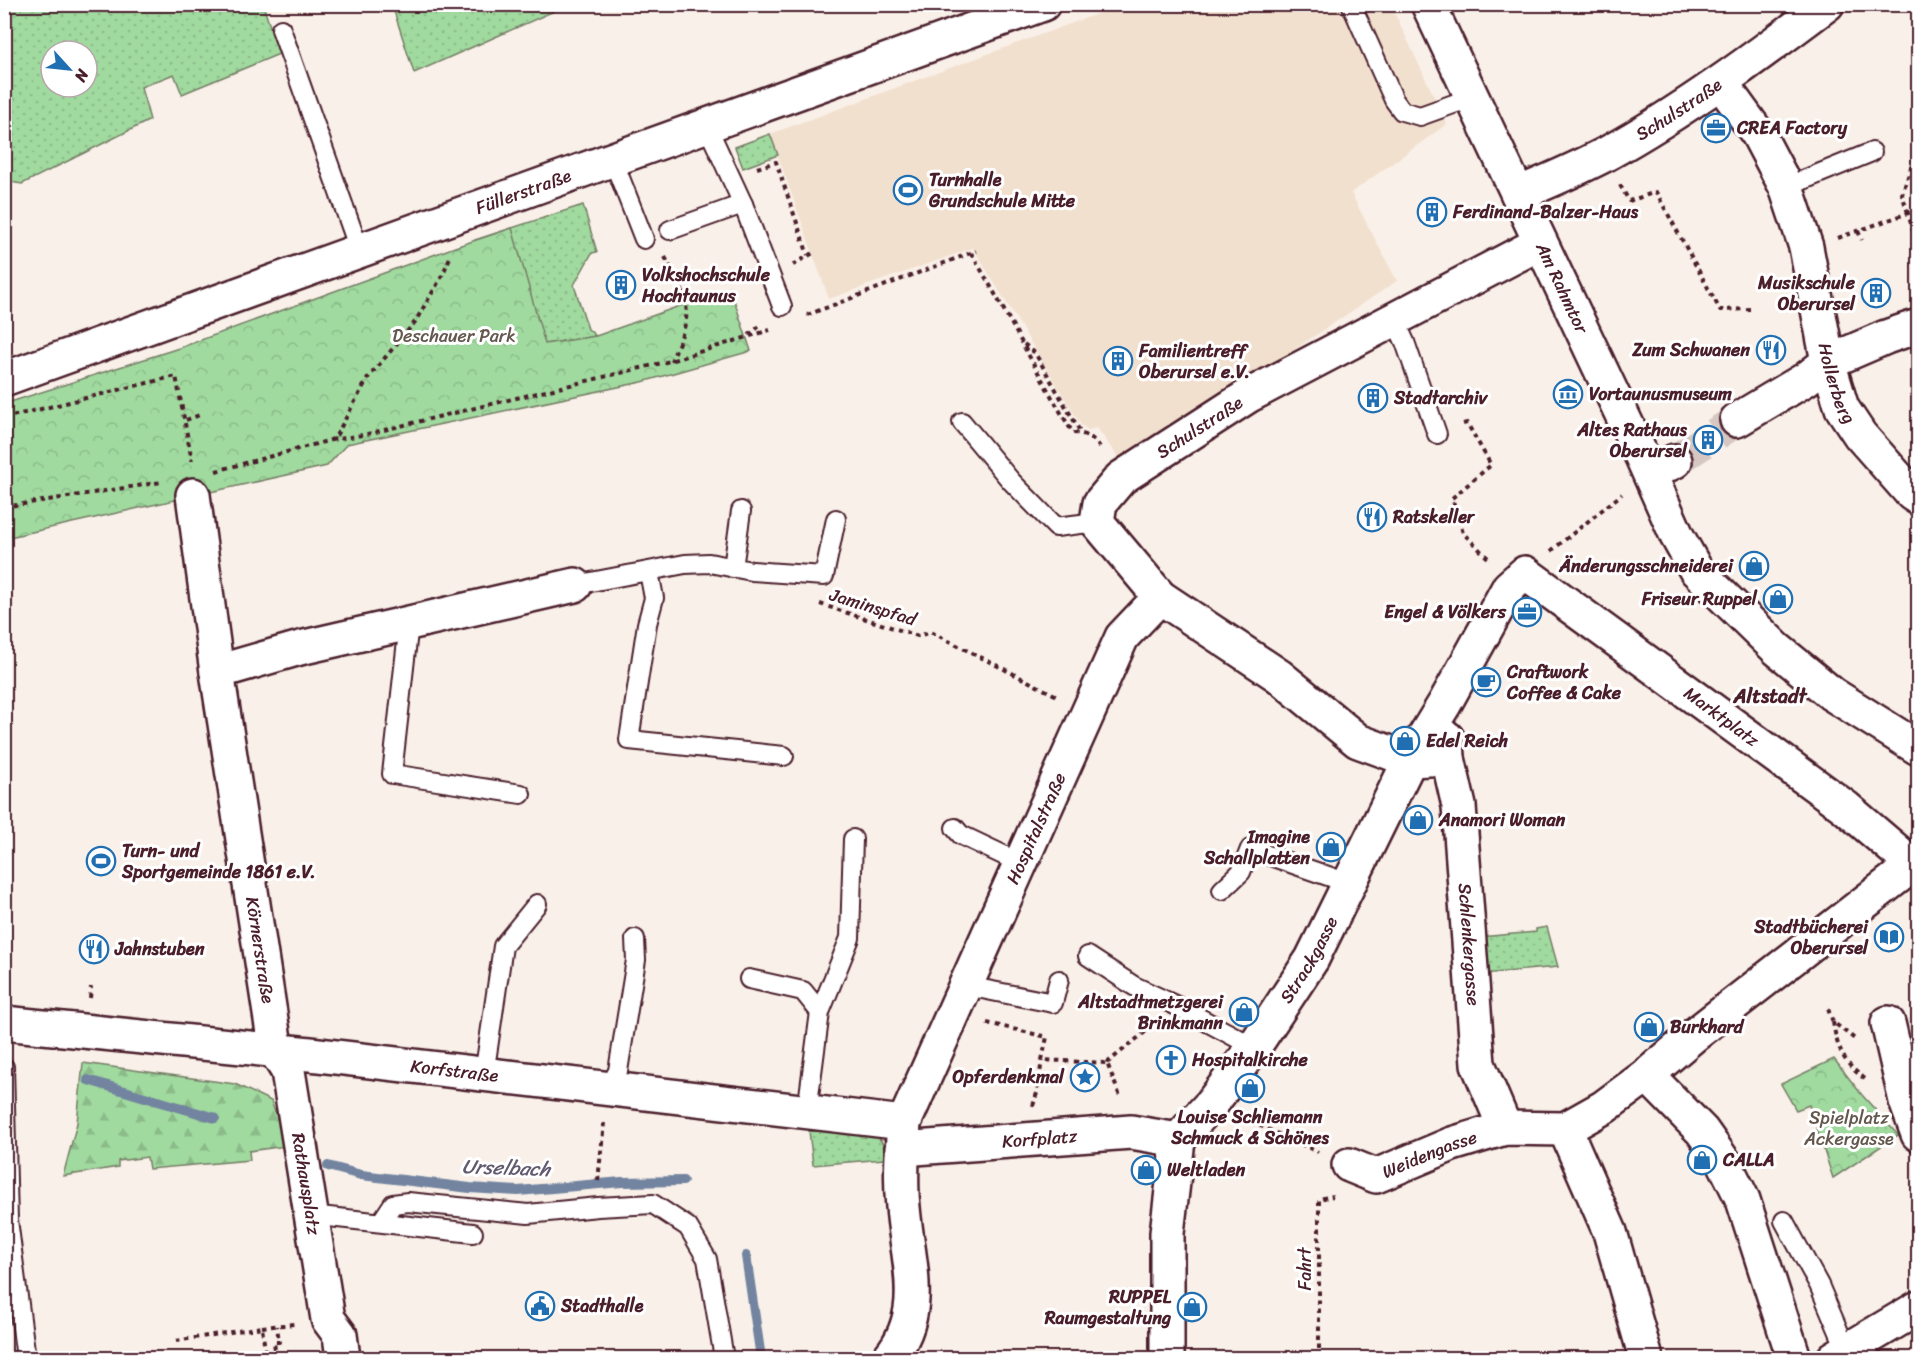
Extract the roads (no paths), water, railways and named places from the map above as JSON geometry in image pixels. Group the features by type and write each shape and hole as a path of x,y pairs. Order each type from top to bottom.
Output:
{"street":[{"name":"Füllerstraße","path":"4,379 1043,4"},
{"name":"Am Rahmtor","path":"1428,4 1540,243 1662,467 1677,536 1696,570 1777,649 1832,694 1918,748"},
{"name":"Schulstraße","path":"1518,194 1604,154 1721,83 1827,4"},
{"name":"Hollerberg","path":"1721,83 1758,134 1786,187 1806,247 1828,362 1842,408 1860,435 1918,498"},
{"name":"Schulstraße","path":"1097,522 1100,503 1121,478 1248,396 1540,243"},
{"path":"1737,420 1806,379 1828,362 1918,326"},
{"name":"Körnerstraße","path":"194,486 217,672 276,1052"},
{"path":"1097,522 1160,597 1279,676 1358,741 1410,760 1448,758"},
{"name":"Strackgasse","path":"1178,1140 1212,1103 1254,1047 1312,959 1351,884 1410,760 1445,704 1509,587 1525,573"},
{"name":"Marktplatz","path":"1525,573 1845,807 1916,863"},
{"path":"217,672 300,648 575,585"},
{"name":"Hospitalstraße","path":"889,1359 896,1350 911,1313 914,1294 902,1205 903,1136 952,1013 1122,637 1160,597"},
{"name":"Schlenkergasse","path":"1445,704 1448,758 1459,806 1478,1064 1505,1128"},
{"path":"1646,1359 1610,1232 1565,1129 1604,1107 1647,1075 1693,1036 1916,863"},
{"name":"Korfstraße","path":"4,1023 87,1030 807,1111 903,1136"},
{"path":"1888,1023 1906,1101 1918,1134"},
{"name":"Rathausplatz","path":"276,1052 288,1071 311,1215 342,1318 340,1335 343,1359"},
{"path":"1647,1075 1702,1131 1724,1162 1743,1200 1794,1359"},
{"name":"Weidengasse","path":"1349,1166 1376,1176 1452,1144 1505,1128 1565,1129"},
{"name":"Korfplatz","path":"903,1136 1028,1138 1131,1132 1178,1140"},
{"path":"1167,1359 1167,1233 1178,1140"},
{"path":"1841,1355 1918,1308"}],"lane":[{"path":"1351,4 1394,100 1402,111 1420,116 1473,97"},
{"path":"281,29 360,252"},
{"path":"707,126 743,204 782,306"},
{"path":"1786,187 1872,152"},
{"path":"613,160 644,240"},
{"path":"670,231 743,204"},
{"path":"1394,318 1405,342 1437,434"},
{"path":"962,422 1011,481 1056,527 1097,522"},
{"path":"733,568 741,510"},
{"path":"575,585 685,564 709,563 733,568 824,576 836,519"},
{"path":"649,572 654,597 647,624 629,741 784,756"},
{"path":"409,623 392,774 521,794"},
{"path":"955,828 961,835 1020,863"},
{"path":"807,1111 820,1012 849,938 853,839"},
{"path":"1222,890 1241,872 1250,849 1351,884"},
{"path":"483,1075 503,946 537,904"},
{"path":"609,1089 618,1071 636,960 635,939"},
{"path":"1088,956 1134,986 1254,1047"},
{"path":"750,979 803,991 820,1012"},
{"path":"966,983 982,989 1053,1004 1059,980"},
{"path":"4,1067 6,1220 26,1359"},
{"path":"381,1222 393,1204 408,1202 528,1214 653,1204 688,1227 707,1259 724,1359"},
{"path":"311,1215 473,1233"},
{"path":"1784,1221 1819,1286 1841,1355"}],"waterway":[{"name":"Urselbach","path":"88,1080 215,1118"},
{"name":"Urselbach","path":"328,1166 361,1175 470,1188 518,1191 622,1182 683,1181"},
{"name":"Urselbach","path":"746,1256 761,1358"}],"tunnel":[{"path":"1675,461 1737,420"}],"place":[{"name":"CREA Factory","path":"1716,128"},
{"name":"Turnhalle Grundschule Mitte","path":"908,190"},
{"name":"Ferdinand-Balzer-Haus","path":"1432,212"},
{"name":"Volkshochschule Hochtaunus","path":"621,285"},
{"name":"Musikschule Oberursel","path":"1876,293"},
{"name":"Zum Schwanen","path":"1771,350"},
{"name":"Familientreff Oberursel e.V.","path":"1118,361"},
{"name":"Vortaunusmuseum","path":"1568,394"},
{"name":"Stadtarchiv","path":"1373,398"},
{"name":"Altes Rathaus Oberursel","path":"1708,440"},
{"name":"Ratskeller","path":"1372,517"},
{"name":"Änderungsschneiderei","path":"1754,566"},
{"name":"Friseur Ruppel","path":"1778,599"},
{"name":"Engel & Völkers","path":"1527,612"},
{"name":"Craftwork Coffee & Cake","path":"1486,682"},
{"name":"Edel Reich","path":"1405,741"},
{"name":"Anamori Woman","path":"1418,820"},
{"name":"Imagine Schallplatten","path":"1331,847"},
{"name":"Turn- und Sportgemeinde 1861 e.V.","path":"101,861"},
{"name":"Stadtbücherei Oberursel","path":"1889,937"},
{"name":"Jahnstuben","path":"94,949"},
{"name":"Altstadtmetzgerei Brinkmann","path":"1244,1012"},
{"name":"Burkhard","path":"1649,1027"},
{"name":"Hospitalkirche","path":"1171,1060"},
{"name":"Opferdenkmal","path":"1085,1077"},
{"name":"Louise Schliemann Schmuck & Schönes","path":"1250,1088"},
{"name":"CALLA","path":"1702,1160"},
{"name":"Weltladen","path":"1146,1170"},
{"name":"Stadthalle","path":"540,1306"},
{"name":"RUPPEL Raumgestaltung","path":"1192,1307"}],"district":[{"name":"Altstadt","path":"1770,696"}],"park label":[{"name":"Deschauer Park","path":"454,336"},
{"name":"Spielplatz Ackergasse","path":"1849,1128"}]}
